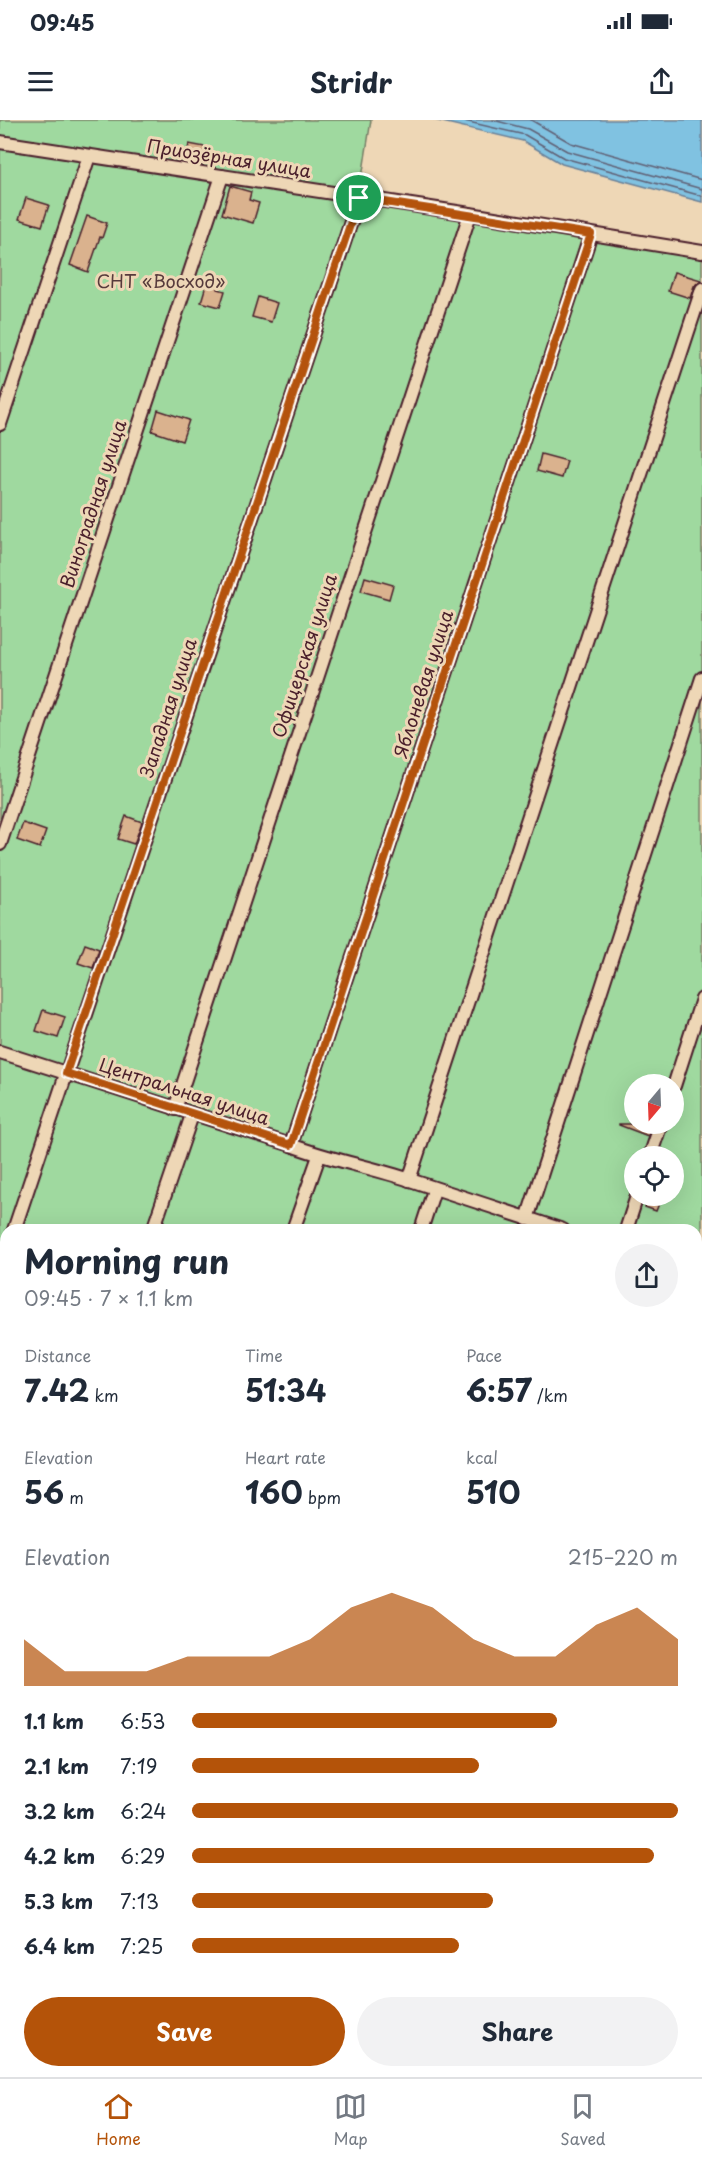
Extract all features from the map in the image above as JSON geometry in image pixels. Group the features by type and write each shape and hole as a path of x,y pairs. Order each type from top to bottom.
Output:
{"street":[{"name":"Приозёрная улица","path":"0,142 702,252"},
{"path":"0,424 89,156"},
{"name":"Виноградная улица","path":"0,844 222,176"},
{"name":"Западная улица","path":"16,1224 359,198"},
{"name":"Офицерская улица","path":"176,1110 470,214"},
{"name":"Яблоневая улица","path":"291,1145 591,234"},
{"path":"409,1180 702,289"},
{"path":"527,1219 702,678"},
{"path":"678,1074 702,999"},
{"name":"Центральная улица","path":"0,1052 319,1156 409,1180 543,1224"},
{"path":"155,1224 192,1115"},
{"path":"295,1224 319,1156"},
{"path":"423,1224 434,1190"},
{"path":"628,1224 634,1206"}],"green space":[{"name":"СНТ «Восход»","path":"0,120 371,120 359,197 702,252 702,1224 0,1224"}],"water":[{"path":"434,120 702,120 702,202 562,164 523,141"}],"building":[{"path":"189,144 205,147 202,161 186,159"},
{"path":"230,186 251,192 249,200 259,203 253,223 222,214"},
{"path":"26,198 49,205 42,226 19,219"},
{"path":"87,216 107,223 88,272 70,265"},
{"path":"674,272 701,280 694,286 690,298 668,291"},
{"path":"207,282 225,291 220,307 201,302"},
{"path":"258,297 277,303 271,322 252,317"},
{"path":"158,410 189,420 182,441 152,431"},
{"path":"541,454 567,461 562,478 537,471"},
{"path":"365,577 393,585 389,599 361,591"},
{"path":"126,816 142,822 134,844 118,839"},
{"path":"23,823 46,831 40,848 17,840"},
{"path":"85,944 99,949 93,968 78,963"},
{"path":"43,1010 65,1017 58,1038 36,1031"},
{"path":"645,1206 658,1206 656,1211"}],"route":[{"path":"359,198 591,234 291,1145 66,1073 359,198"}]}
